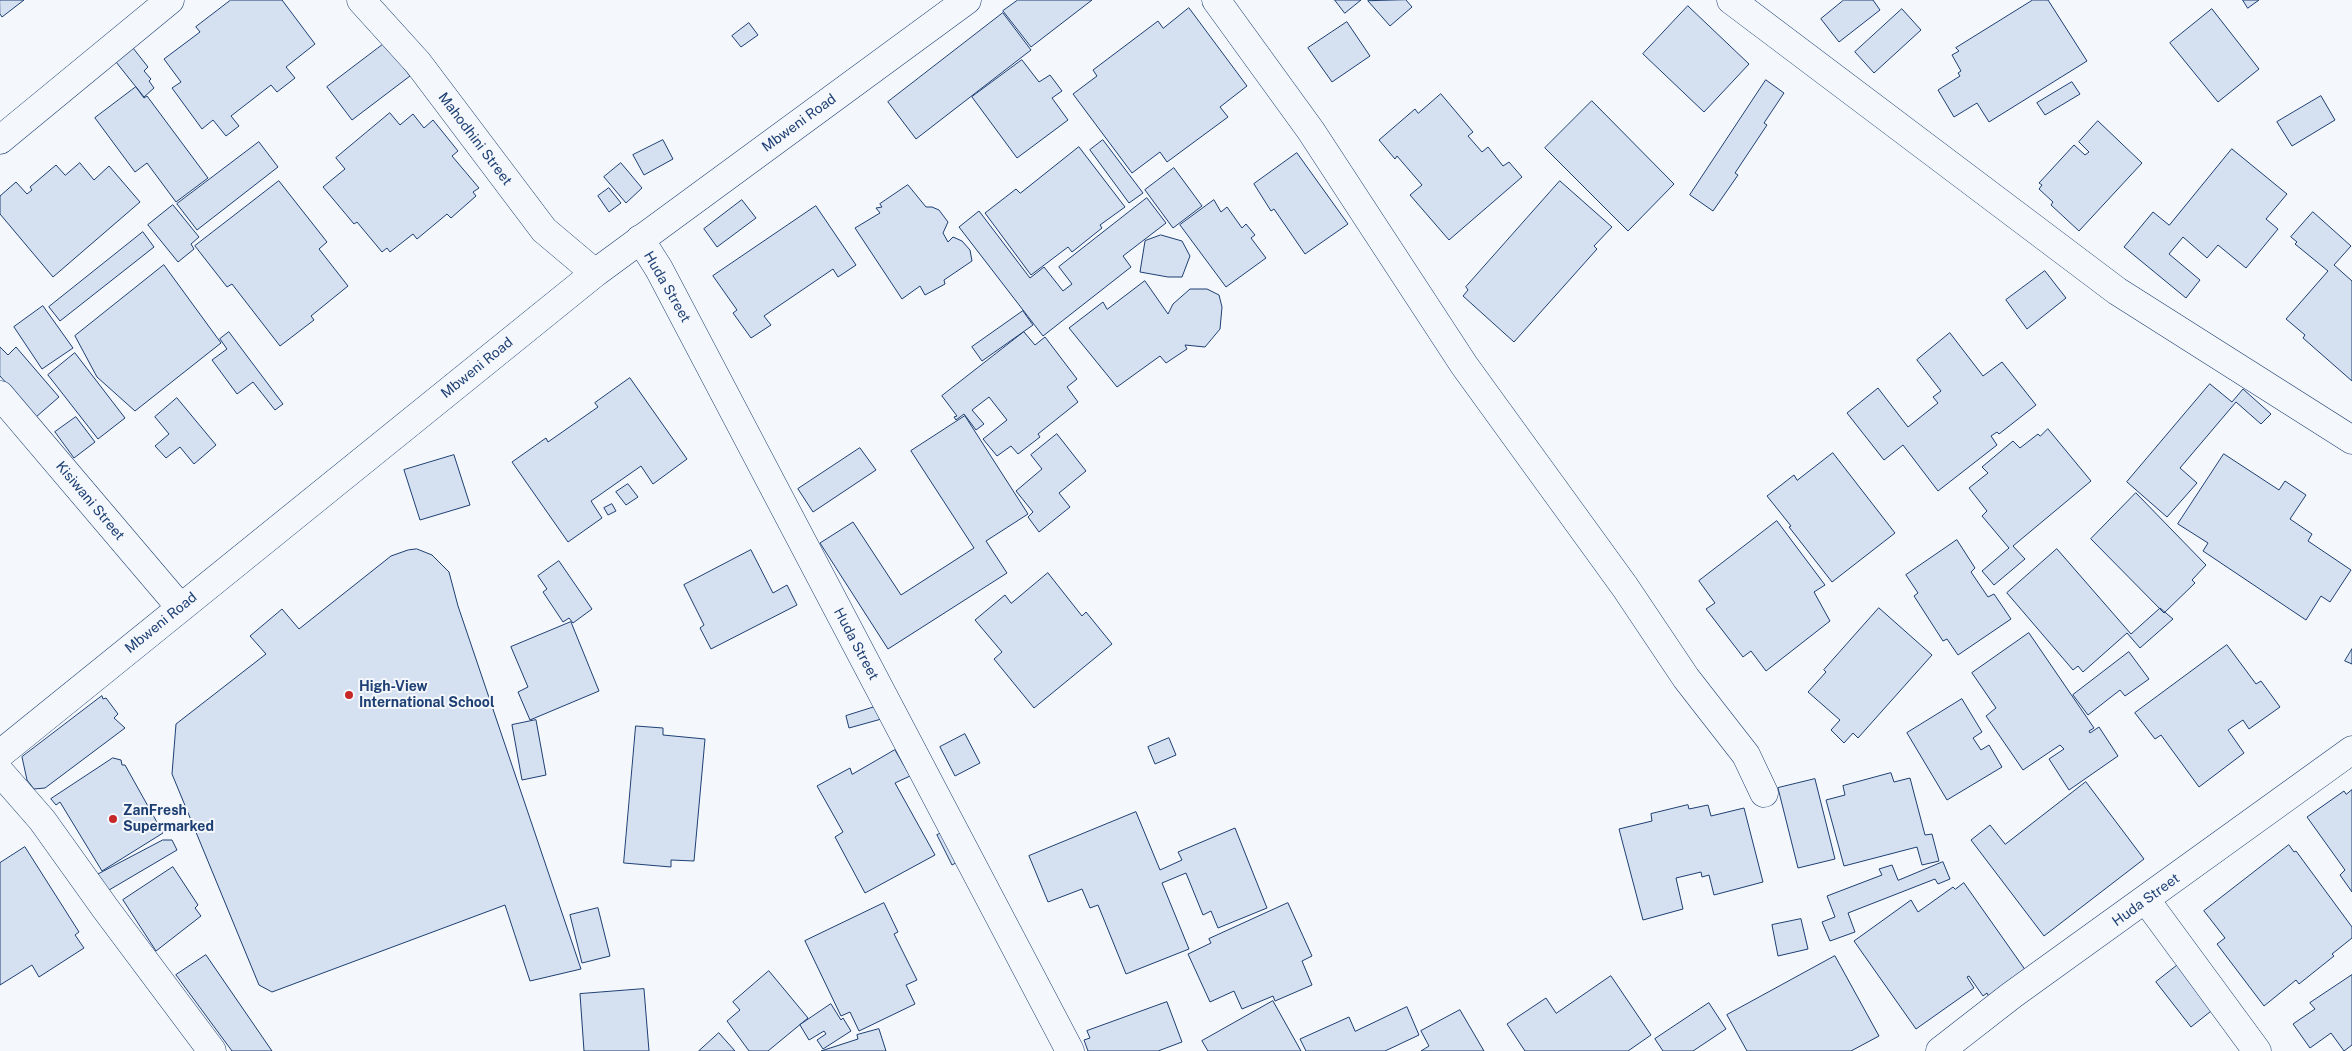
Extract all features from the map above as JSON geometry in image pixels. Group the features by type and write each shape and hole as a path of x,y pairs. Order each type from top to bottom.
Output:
{"street":[{"path":"0,140 170,0"},
{"name":"Mahodhini Street","path":"361,0 418,63 544,230 595,273"},
{"name":"Mbweni Road","path":"0,754 595,273 967,0"},
{"path":"1216,0 1311,131 1464,365 1625,587 1686,678 1746,755 1764,793"},
{"path":"1731,0 2117,291 2352,440"},
{"name":"Huda Street","path":"640,240 659,269 1070,1051"},
{"name":"Kisiwani Street","path":"0,394 180,608"},
{"name":"Huda Street","path":"1940,1051 2012,996 2352,750"},
{"path":"0,772 42,820 212,1051"},
{"path":"2146,900 2257,1051"}],"building":[{"path":"0,0 24,0 2,17 0,14"},
{"path":"231,0 282,0 315,44 286,67 295,78 277,92 271,85 231,116 239,126 226,136 213,120 202,129 172,88 181,82 164,59 200,32 196,27"},
{"path":"1018,0 1092,0 1031,47 1003,11"},
{"path":"1335,0 1361,0 1345,13"},
{"path":"1406,0 1412,7 1390,26 1368,1"},
{"path":"1844,0 1873,0 1880,10 1839,42 1821,19"},
{"path":"2033,0 2048,0 2087,61 1989,122 1977,103 1954,117 1938,90 1960,76 1958,73 1961,71 1952,55 1959,51 1956,48"},
{"path":"2243,0 2259,0 2248,8"},
{"path":"1688,6 1749,64 1704,112 1643,54"},
{"path":"1189,8 1247,86 1220,107 1228,117 1167,162 1160,152 1132,173 1073,94 1097,76 1093,70 1158,21 1163,28"},
{"path":"1902,9 1921,30 1874,73 1855,52"},
{"path":"2212,9 2259,69 2218,102 2170,43"},
{"path":"1003,13 1031,50 916,139 888,102"},
{"path":"1347,22 1370,56 1332,82 1308,48"},
{"path":"749,23 758,35 741,47 732,36"},
{"path":"385,43 410,76 352,120 327,87"},
{"path":"133,48 148,67 144,71 151,79 149,81 154,88 144,97 116,62"},
{"path":"1022,60 1039,82 1050,75 1062,91 1052,98 1068,120 1017,158 972,97"},
{"path":"1766,80 1784,93 1764,123 1767,125 1735,173 1738,175 1713,211 1690,195"},
{"path":"2072,82 2080,94 2045,115 2037,103"},
{"path":"136,87 144,98 147,96 208,178 176,202 147,163 135,172 95,118"},
{"path":"1441,94 1473,132 1468,136 1482,152 1488,147 1503,166 1509,162 1522,177 1449,240 1410,195 1422,185 1397,156 1395,159 1379,140 1415,109 1418,113"},
{"path":"2321,96 2335,120 2292,146 2277,122"},
{"path":"1592,101 1674,184 1628,231 1545,148"},
{"path":"390,113 400,125 413,114 424,128 433,120 458,151 452,156 479,188 473,192 476,196 451,218 447,214 417,239 413,234 390,252 387,248 382,252 357,222 354,224 323,187 345,169 336,158"},
{"path":"2098,121 2142,163 2079,231 2051,205 2053,202 2039,189 2042,185 2039,183 2074,145 2085,155 2089,152 2079,142"},
{"path":"663,140 673,159 644,175 633,155"},
{"path":"1103,140 1143,193 1129,203 1090,150"},
{"path":"259,142 278,167 197,230 177,204"},
{"path":"1079,147 1125,207 1100,225 1102,228 1072,252 1068,247 1031,275 985,213 1016,189 1020,193"},
{"path":"2232,149 2287,194 2266,219 2278,229 2246,268 2218,245 2207,258 2183,237 2169,254 2200,280 2186,298 2124,247 2153,212 2169,225"},
{"path":"1297,153 1348,224 1305,254 1274,209 1271,211 1254,184"},
{"path":"80,163 94,180 109,166 140,202 53,277 0,214 0,196 16,182 27,194 32,190 30,187 56,165 65,175"},
{"path":"621,163 642,188 626,203 604,177"},
{"path":"1174,168 1202,206 1173,228 1145,190"},
{"path":"279,181 327,242 319,249 348,286 311,316 314,320 280,346 232,284 227,287 195,246"},
{"path":"1560,181 1612,227 1594,246 1597,249 1514,342 1463,296 1468,290 1466,287"},
{"path":"908,185 926,207 939,210 948,222 943,233 948,242 953,237 962,241 970,250 972,261 944,280 945,284 925,295 920,286 902,299 855,228 880,213 876,208 882,207 880,204"},
{"path":"609,188 621,203 609,212 598,196"},
{"path":"1147,198 1166,223 1123,256 1131,267 1043,336 959,227 979,211 1030,278 1044,267 1063,291 1072,284 1059,267"},
{"path":"742,200 756,218 717,247 704,229"},
{"path":"1214,200 1221,212 1227,207 1242,228 1246,224 1255,235 1251,238 1266,258 1226,287 1180,225"},
{"path":"173,205 199,237 191,244 194,249 178,262 148,225"},
{"path":"816,206 856,265 838,277 833,269 764,316 771,325 751,338 733,313 737,310 713,276"},
{"path":"2313,212 2351,246 2334,265 2352,281 2352,381 2303,338 2305,335 2286,319 2328,271 2295,244 2297,242 2291,237"},
{"path":"143,232 154,247 60,321 49,307"},
{"path":"1161,235 1182,241 1190,256 1182,277 1168,277 1140,272 1145,241"},
{"path":"164,265 221,343 135,411 97,377 75,336"},
{"path":"2045,271 2066,298 2027,329 2006,300"},
{"path":"1145,281 1168,314 1173,304 1190,289 1207,289 1219,295 1222,307 1220,329 1205,347 1185,345 1187,349 1166,363 1160,356 1117,387 1069,328 1103,302 1107,309"},
{"path":"43,306 73,348 42,369 14,327"},
{"path":"1023,311 1033,325 982,361 972,347"},
{"path":"229,332 283,404 275,410 253,382 237,394 212,360 227,349 220,339"},
{"path":"1024,332 1035,345 1045,337 1077,379 1067,387 1078,402 1038,434 1040,437 1018,454 1011,446 997,456 983,439 1007,420 989,397 972,410 984,424 976,430 964,414 956,420 954,417 957,416 942,396"},
{"path":"1950,333 1983,376 2002,362 2036,405 1999,434 1997,432 1991,436 1997,445 1938,491 1903,445 1884,460 1847,413 1878,388 1908,427 1938,403 1933,397 1941,391 1917,360"},
{"path":"0,347 8,355 16,347 59,397 36,417 0,376"},
{"path":"75,353 125,418 98,439 48,375"},
{"path":"630,378 687,459 653,484 641,466 591,501 602,518 568,542 512,462 546,438 548,442 598,407 595,403"},
{"path":"2210,384 2232,402 2243,389 2271,414 2261,424 2236,402 2180,468 2197,483 2167,517 2127,482"},
{"path":"177,398 216,445 194,464 180,447 166,458 155,446 169,434 155,417"},
{"path":"965,416 1028,514 986,541 1007,573 888,649 820,543 853,522 901,595 974,548 911,451"},
{"path":"76,417 95,442 74,458 55,432"},
{"path":"2048,429 2091,481 2013,546 2025,559 1994,585 1982,571 2009,548 1982,516 1987,511 1969,488 1988,473 1982,467 2013,441 2020,448"},
{"path":"1057,434 1086,471 1059,493 1070,507 1039,532 1028,517 1033,512 1016,491 1042,469 1031,455"},
{"path":"860,448 876,470 813,512 798,489"},
{"path":"1833,453 1895,533 1832,582 1767,496 1794,475 1797,480"},
{"path":"2224,454 2279,490 2285,481 2306,495 2290,519 2312,534 2308,541 2351,570 2330,602 2321,596 2306,620 2203,551 2208,543 2178,524"},
{"path":"454,455 470,505 420,520 404,470"},
{"path":"628,484 638,497 626,505 616,492"},
{"path":"2136,493 2206,565 2192,580 2195,583 2164,613 2091,539"},
{"path":"612,504 616,511 608,515 604,508"},
{"path":"1777,521 1825,585 1814,592 1830,621 1766,671 1751,651 1743,657 1706,609 1715,603 1699,581"},
{"path":"1957,540 1975,568 1971,572 1988,597 1994,594 2011,619 1958,655 1947,639 1943,641 1914,596 1918,593 1906,575"},
{"path":"417,549 432,555 449,572 458,606 581,969 530,981 505,905 272,992 259,985 172,774 176,724 266,654 250,636 282,609 299,629 391,556"},
{"path":"2057,549 2131,634 2160,608 2173,619 2140,648 2127,633 2083,672 2078,666 2073,670 2007,593"},
{"path":"751,550 773,593 787,585 797,605 711,649 700,628 704,625 684,585"},
{"path":"559,561 592,609 573,623 569,618 563,622 543,592 547,589 538,576"},
{"path":"1048,573 1082,616 1086,612 1112,644 1034,708 994,659 1002,652 975,620 1005,595 1011,603"},
{"path":"1879,608 1932,655 1858,738 1853,733 1844,743 1831,730 1840,720 1808,692 1826,672 1824,670"},
{"path":"571,622 599,691 530,720 518,692 528,687 511,647"},
{"path":"2029,633 2094,728 2089,731 2090,733 2099,727 2118,756 2069,790 2049,759 2064,749 2060,745 2023,770 1986,716 1996,708 1972,673"},
{"path":"2227,645 2256,684 2261,681 2280,707 2249,729 2243,720 2228,730 2244,753 2199,787 2161,735 2155,739 2135,713"},
{"path":"2352,649 2352,664 2345,661"},
{"path":"2129,652 2149,679 2125,696 2120,690 2088,715 2073,695"},
{"path":"102,696 103,699 106,698 118,714 114,718 125,728 45,788 34,789 27,780 22,757"},
{"path":"1962,699 1982,732 1973,738 1981,750 1989,745 2002,767 1947,800 1907,733"},
{"path":"881,705 885,718 849,728 846,716"},
{"path":"536,720 546,775 522,780 512,725"},
{"path":"636,726 663,728 663,735 705,739 694,861 671,860 671,867 624,863"},
{"path":"965,734 980,763 955,776 940,747"},
{"path":"1169,738 1176,755 1155,764 1148,747"},
{"path":"895,750 910,776 895,783 935,855 865,893 835,837 843,832 817,786 850,768 852,774"},
{"name":"ZanFresh Supermarked","path":"113,758 121,760 122,765 125,765 163,833 102,871 60,802 56,805 51,799"},
{"path":"1891,773 1894,782 1910,778 1925,835 1932,834 1939,861 1922,865 1917,847 1844,866 1826,800 1845,795 1843,786"},
{"path":"1815,779 1835,859 1798,868 1778,788"},
{"path":"2086,782 2144,859 2044,936 1971,840 1990,825 2005,844"},
{"path":"2352,790 2352,892 2340,875 2345,870 2307,817 2344,791 2346,794"},
{"path":"1688,805 1689,809 1708,805 1711,816 1744,808 1763,882 1714,895 1709,875 1702,877 1701,872 1676,878 1683,909 1643,920 1619,829 1652,821 1651,814"},
{"path":"1136,812 1160,870 1182,860 1178,852 1235,828 1267,908 1218,928 1211,911 1203,915 1186,873 1162,883 1189,949 1126,974 1098,905 1090,908 1082,889 1048,902 1029,856"},
{"path":"949,830 963,859 952,865 937,835"},
{"path":"163,840 172,840 177,850 104,893 95,876"},
{"path":"2289,845 2294,852 2296,851 2352,927 2352,938 2332,954 2334,956 2299,984 2296,980 2264,1006 2217,944 2225,938 2204,911"},
{"path":"25,847 79,932 75,935 84,948 39,977 32,965 0,985 0,863"},
{"path":"1943,862 1950,879 1938,884 1935,879 1848,913 1855,932 1830,941 1822,922 1835,917 1827,896 1882,875 1879,869 1892,865 1898,880"},
{"path":"173,867 198,905 195,908 201,916 156,951 123,900"},
{"path":"1964,883 2026,971 1989,997 1987,993 1983,996 1969,976 1967,977 1974,988 1916,1029 1854,941 1911,900 1918,912 1953,887 1955,889"},
{"path":"884,903 898,932 894,934 917,980 906,985 915,1004 859,1031 850,1012 841,1016 805,941"},
{"path":"1288,903 1312,956 1302,961 1312,985 1275,1001 1273,996 1242,1009 1234,991 1210,1002 1188,954 1211,943 1209,939"},
{"path":"598,908 610,956 582,963 570,915"},
{"path":"1801,919 1808,949 1778,956 1772,925"},
{"path":"206,955 272,1051 232,1051 176,975"},
{"path":"1835,956 1879,1036 1851,1051 1747,1051 1727,1015"},
{"path":"2179,964 2215,1008 2191,1027 2156,982"},
{"path":"769,971 808,1018 768,1051 749,1051 727,1021 740,1010 733,1002"},
{"path":"2352,975 2352,1045 2344,1051 2331,1033 2310,1048 2293,1024 2315,1009 2310,1003"},
{"path":"1611,976 1651,1035 1628,1051 1525,1051 1507,1024 1546,998 1556,1013"},
{"path":"644,989 649,1051 584,1051 580,994"},
{"path":"1273,1001 1301,1051 1208,1051 1202,1041"},
{"path":"1167,1002 1182,1042 1158,1051 1088,1051 1084,1040 1090,1038 1087,1031"},
{"path":"1709,1003 1726,1029 1693,1051 1663,1051 1655,1039"},
{"path":"831,1004 851,1031 823,1049 817,1040 826,1034 824,1031 809,1040 800,1025"},
{"path":"1407,1007 1419,1035 1385,1051 1306,1051 1300,1039 1349,1017 1355,1031"},
{"path":"1460,1010 1484,1051 1421,1051 1429,1046 1421,1031"},
{"path":"879,1029 886,1051 821,1051 858,1039 857,1035"},
{"path":"719,1033 735,1051 699,1051"}],"place":[{"name":"High-View International School","path":"349,695"},
{"name":"ZanFresh Supermarked","path":"113,819"}]}
